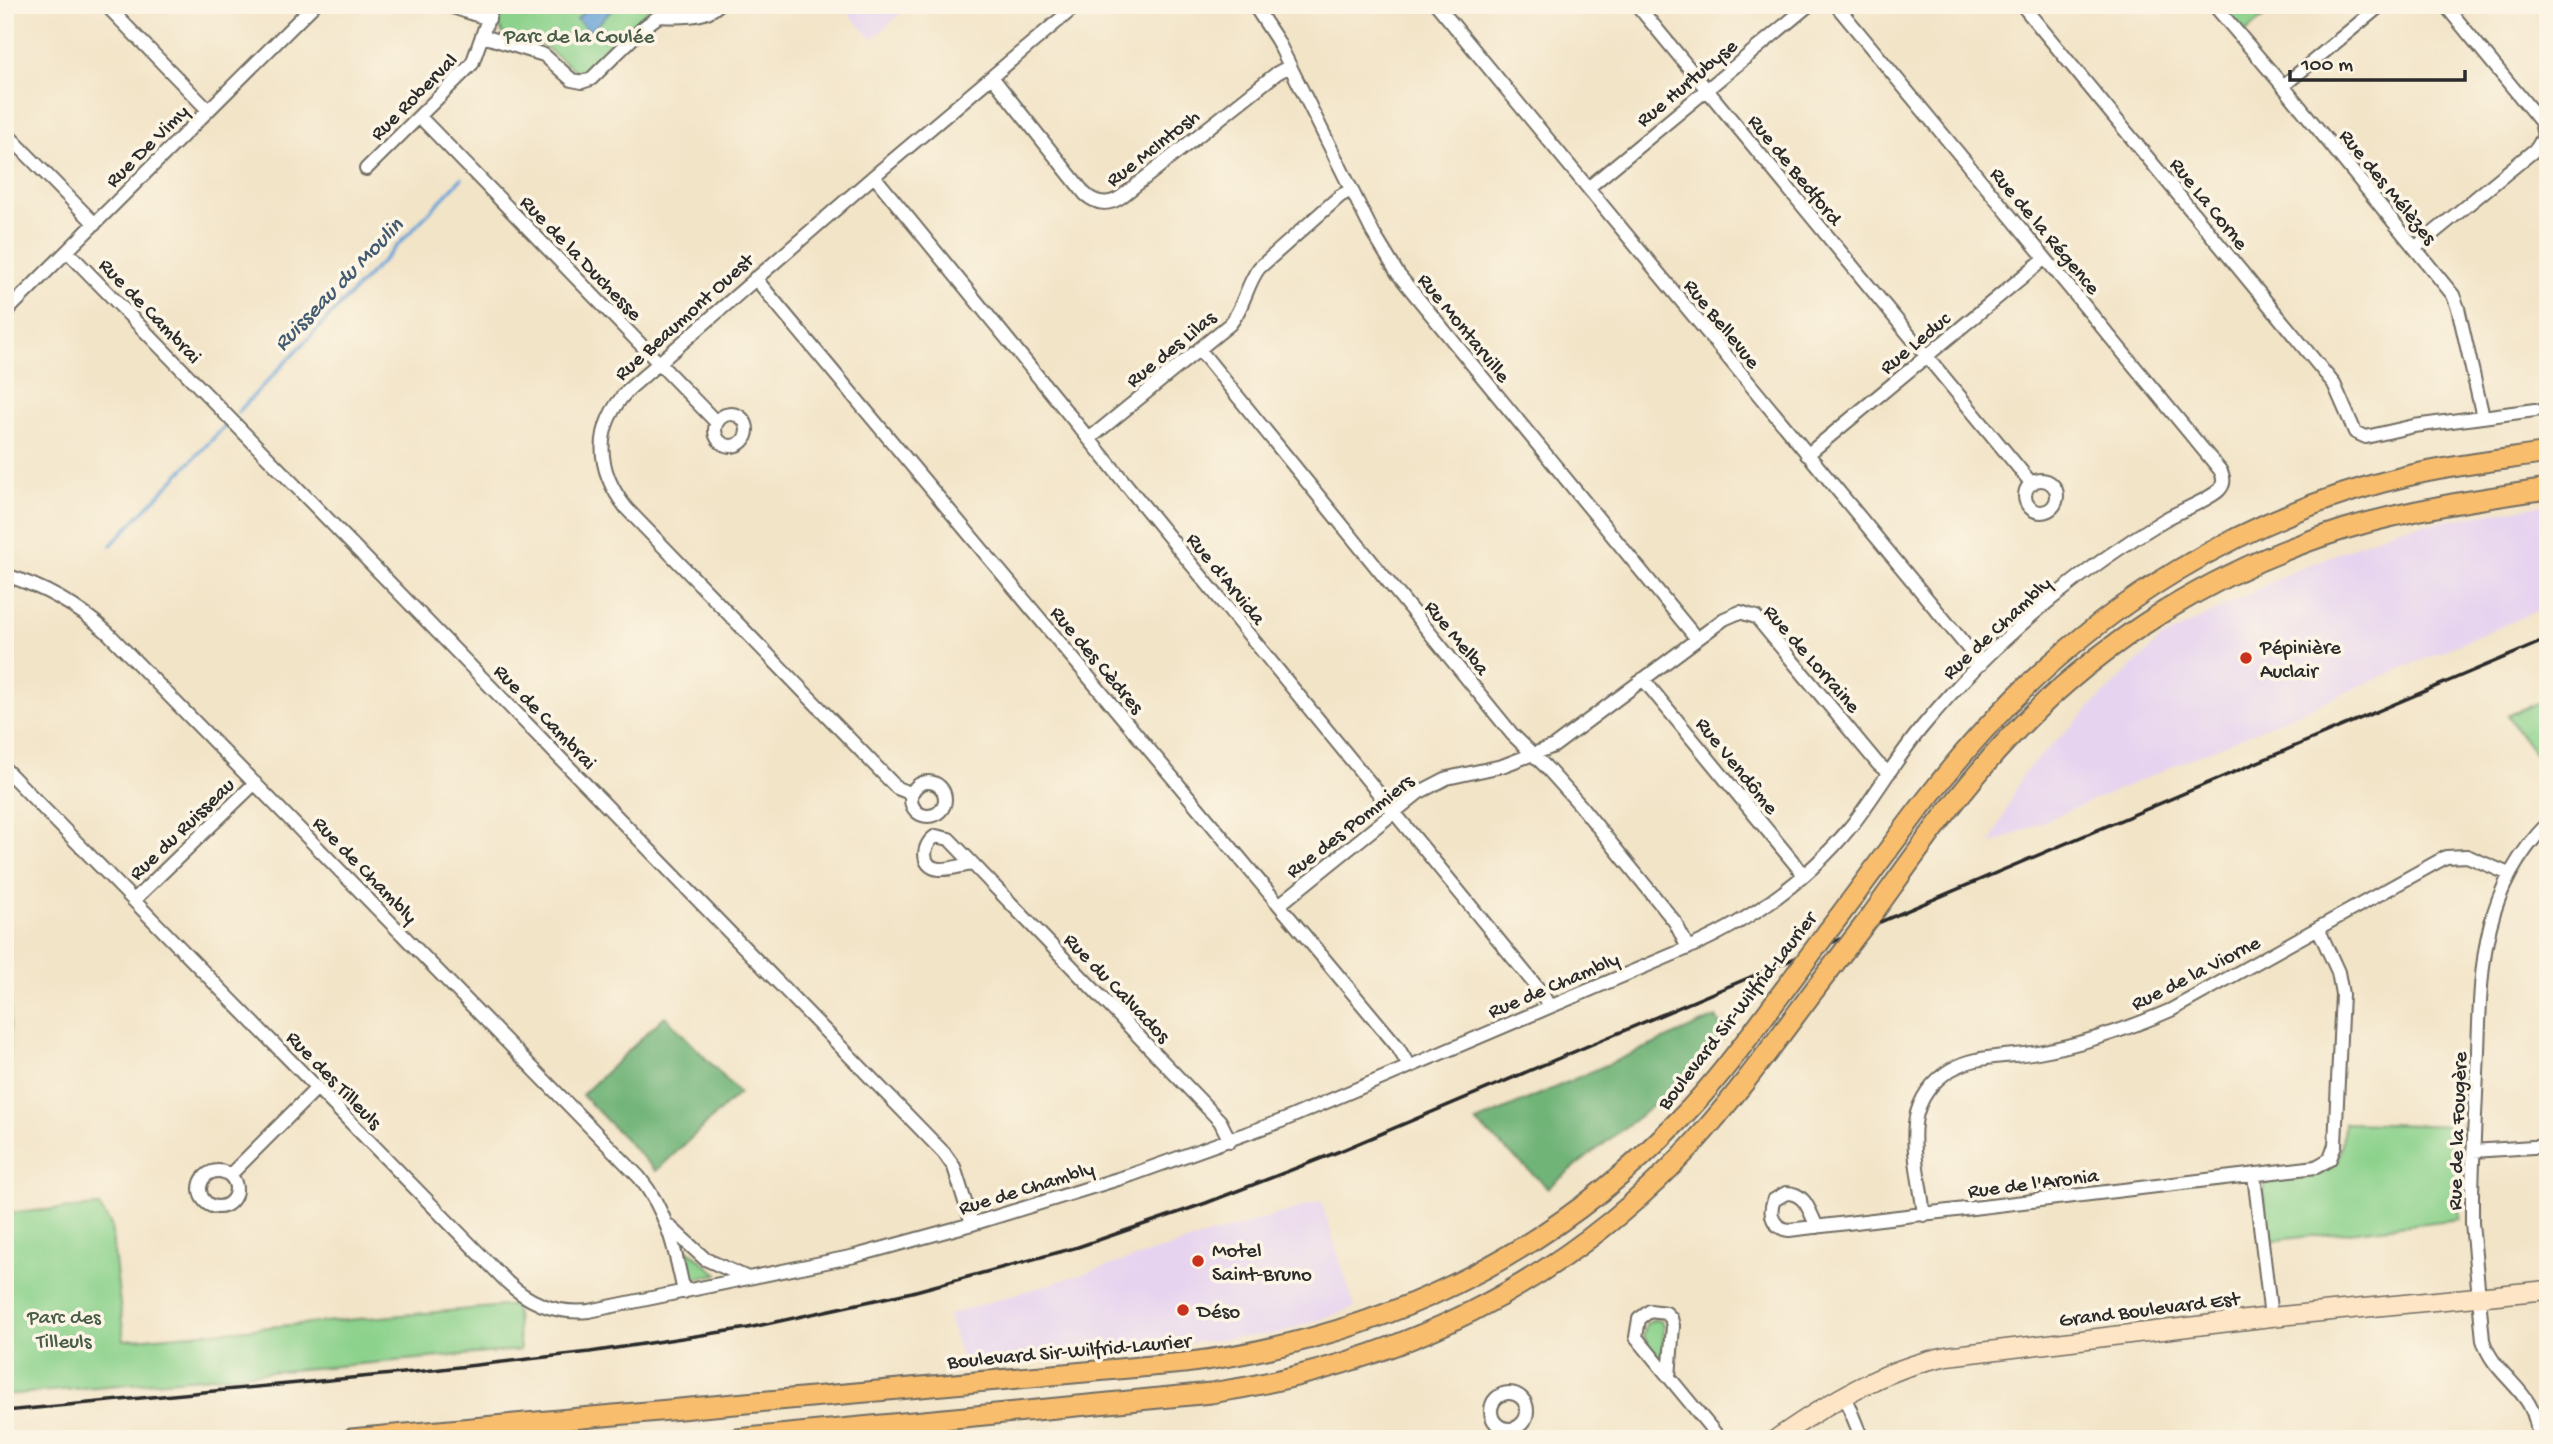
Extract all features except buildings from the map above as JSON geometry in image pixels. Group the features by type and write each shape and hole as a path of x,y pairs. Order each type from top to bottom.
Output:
{"main road":[{"name":"Boulevard Sir-Wilfrid-Laurier","path":"351,1439 1184,1363 1269,1349 1345,1329 1405,1308 1473,1276 1528,1244 1591,1199 1682,1117 1725,1067 1931,794 1986,727 2060,655 2146,590 2243,534 2330,498 2408,476 2548,453"},
{"path":"737,1439 1211,1394 1322,1371 1410,1340 1469,1314 1520,1286 1593,1236 1665,1172 1708,1126 1971,782 2011,736 2080,672 2154,618 2244,568 2292,548 2346,529 2416,511 2548,489"}],"street":[{"path":"106,5 208,110"},
{"path":"446,5 489,19"},
{"name":"Rue Roberval","path":"366,169 472,64 493,5"},
{"path":"484,36 544,55 572,80 585,82 594,77 668,5"},
{"path":"659,16 680,17 712,11 718,5"},
{"name":"Rue Beaumont Ouest","path":"912,794 897,788 628,509 607,476 602,455 604,433 608,419 625,393 755,278 1077,5"},
{"name":"Rue Montarville","path":"1254,5 1273,32 1373,233 1398,274 1697,639"},
{"name":"Rue Bellevue","path":"1437,5 1981,664"},
{"name":"Rue de Bedford","path":"1637,5 2032,484"},
{"name":"Rue Hurtubyse","path":"1588,188 1809,5"},
{"name":"Rue de la Régence","path":"1836,5 2220,470 2223,479"},
{"name":"Rue La Corne","path":"2022,5 2334,384 2357,433 2366,437 2414,426 2483,417"},
{"name":"Rue des Mélèzes","path":"2214,5 2450,291 2457,303 2483,417"},
{"path":"2283,86 2381,5"},
{"path":"2415,248 2537,148 2544,136 2541,122 2445,5"},
{"name":"Rue De Vimy","path":"5,313 311,6"},
{"name":"Rue McIntosh","path":"992,77 1085,194 1095,201 1106,203 1121,197 1277,73 1290,66"},
{"name":"Rue de la Duchesse","path":"420,117 717,423"},
{"path":"5,132 95,223"},
{"name":"Rue d'Arvida","path":"874,176 1541,992 1549,1006"},
{"name":"Rue des Lilas","path":"1088,439 1233,321 1249,283 1259,268 1340,196 1352,190"},
{"name":"Rue de Cambrai","path":"67,251 944,1153 956,1173 972,1224"},
{"name":"Rue Leduc","path":"1807,455 2044,259"},
{"name":"Rue des Cèdres","path":"755,278 1397,1046 1409,1066"},
{"name":"Rue Melba","path":"1199,349 1509,730 1570,795 1675,922 1688,948"},
{"path":"2483,417 2535,410"},
{"name":"Rue de Chambly","path":"5,575 49,591 93,619 140,664 639,1177 657,1202 668,1226 684,1292 855,1256 972,1224 1230,1141 1333,1100 1688,948 1737,923 1804,875 1846,832 1923,726 1981,664 2039,609 2084,573 2155,526 2216,493 2221,488 2223,479"},
{"name":"Rue de Lorraine","path":"1697,639 1733,614 1754,614 1878,764 1889,773"},
{"name":"Rue des Pommiers","path":"1279,905 1418,793 1447,778 1502,766 1554,746 1697,639"},
{"name":"Rue Vendôme","path":"1643,679 1804,875"},
{"name":"Rue des Tilleuls","path":"5,769 507,1282 527,1298 549,1308 581,1312 684,1292"},
{"name":"Rue du Ruisseau","path":"134,900 255,783"},
{"name":"Rue de la Fougère","path":"2538,1439 2537,1419 2533,1409 2490,1356 2484,1344 2472,1223 2473,1151 2482,959 2491,918 2509,874 2522,853 2548,823"},
{"name":"Rue de la Viorne","path":"1924,1215 1915,1141 1916,1120 1926,1093 1946,1073 1972,1062 2078,1044 2144,1022 2194,999 2450,856 2467,856 2509,874"},
{"name":"Rue du Calvados","path":"973,864 1220,1121 1230,1141"},
{"name":"Rue de l'Aronia","path":"1817,1227 2320,1166 2330,1159 2335,1149 2342,988 2338,972 2318,928"},
{"path":"230,1175 317,1088"},
{"path":"2473,1151 2548,1146"},
{"path":"2254,1175 2271,1317"},
{"name":"Rue de Chambly","path":"668,1226 705,1259 748,1279"},
{"name":"Grand Boulevard Est","path":"1776,1439 1844,1395 1900,1369 1947,1356 2271,1317 2548,1290"},
{"path":"1669,1377 1672,1322 1666,1313 1650,1311 1642,1314 1639,1319 1636,1337 1720,1439"},
{"path":"1844,1395 1862,1439"}],"shaded area":[{"path":"840,5 910,5 873,39"},
{"path":"2548,504 2548,606 1991,844 2023,773 2161,639 2283,576 2399,528"},
{"path":"1321,1201 1355,1307 1281,1333 964,1367 948,1315"}],"green space":[{"name":"Parc de la Coulée","path":"504,5 653,5 587,71 576,71 544,46 503,34 498,24"},
{"path":"2214,5 2277,5 2240,37"},
{"path":"2548,698 2548,771 2507,716"},
{"name":"Parc des Tilleuls","path":"10,985 7,1213 99,1206 111,1225 124,1340 515,1305 520,1350 5,1395 5,986"},
{"path":"665,1016 739,1093 656,1171 582,1095"},
{"path":"1716,1017 1727,1035 1658,1101 1548,1188 1476,1122"},
{"path":"2344,1123 2462,1126 2459,1219 2269,1241 2263,1191 2266,1184 2326,1172 2339,1156"},
{"path":"687,1249 718,1274 693,1277"},
{"path":"1656,1319 1664,1326 1663,1359 1660,1360 1643,1336 1646,1324"}],"water":[{"path":"590,5 617,5 590,32 577,19"}],"waterway":[{"name":"Ruisseau du Moulin","path":"238,412 462,178"},
{"name":"Ruisseau du Moulin","path":"111,545 225,426"}],"railway":[{"path":"5,1411 424,1371 590,1352 748,1328 912,1292 1078,1247 1206,1203 1340,1151 2548,639"}],"place":[{"name":"Pépinière Auclair","path":"2246,658"},
{"name":"Motel Saint-Bruno","path":"1198,1261"},
{"name":"Déso","path":"1183,1310"}]}
